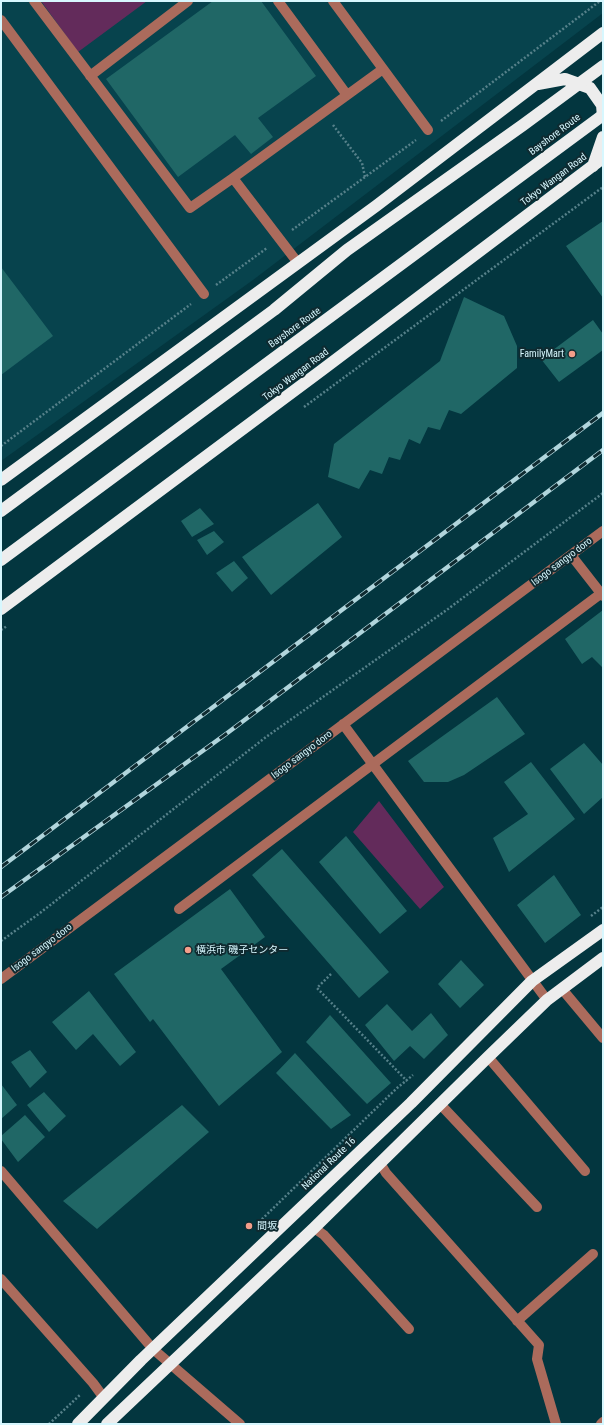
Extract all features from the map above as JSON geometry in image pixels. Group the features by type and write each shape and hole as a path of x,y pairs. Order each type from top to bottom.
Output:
{"highway":[{"path":"1,480 376,206 603,33"},
{"path":"1,511 274,310 347,250 523,126 603,66"},
{"path":"534,85 565,79 590,88 602,104 603,116"},
{"name":"Bayshore Route","path":"1,560 603,116"},
{"path":"593,166 603,137"},
{"name":"Tokyo Wangan Road","path":"1,609 603,158"},
{"name":"National Route 16","path":"78,1424 410,1103 532,981 603,930"},
{"path":"107,1424 314,1228 547,1000 603,958"}],"street":[{"path":"34,1 190,208 383,69"},
{"path":"90,76 188,1"},
{"path":"278,1 347,95"},
{"path":"333,1 428,130"},
{"path":"1,20 204,294"},
{"path":"233,178 298,263"},
{"name":"Isogo sangyo doro","path":"1,979 603,532"},
{"path":"179,909 602,594 572,555"},
{"path":"343,724 547,1000"},
{"path":"562,989 603,1038"},
{"path":"488,1057 585,1171"},
{"path":"440,1104 537,1207"},
{"path":"380,1163 386,1173 539,1345 537,1359 556,1424"},
{"path":"1,1170 154,1349 240,1424"},
{"path":"314,1228 324,1235 408,1329"},
{"path":"517,1321 593,1254"},
{"path":"1,1279 93,1382 104,1398"}],"path":[{"path":"428,130 600,1"},
{"path":"340,134 362,163 365,177"},
{"path":"304,407 603,187"},
{"path":"1,942 103,865 266,737 448,609 603,493"},
{"path":"331,974 317,988 406,1081"}],"shaded area":[{"path":"1,1 603,1 603,13 253,280 1,461"},
{"path":"41,1 147,1 78,52"},
{"path":"379,801 444,887 420,909 353,832"}],"building":[{"path":"213,1 261,1 316,76 258,118 273,137 251,154 235,135 178,177 106,79"},
{"path":"603,221 603,298 566,246"},
{"path":"1,267 53,336 1,375"},
{"path":"464,297 504,316 517,346 517,368 461,414 449,410 440,430 428,427 420,444 409,439 400,460 389,457 382,474 370,470 359,489 328,477 334,444 440,361"},
{"name":"FamilyMart","path":"593,320 603,334 603,350 559,382 541,359"},
{"path":"318,503 342,537 271,595 242,557"},
{"path":"200,508 214,524 192,537 181,521"},
{"path":"214,531 224,542 207,555 197,540"},
{"path":"234,561 248,578 232,592 216,573"},
{"path":"603,610 603,668 592,657 582,664 565,639"},
{"path":"497,697 525,734 464,775 448,782 424,782 408,761"},
{"path":"584,743 603,765 603,797 584,814 550,769"},
{"path":"531,762 575,819 509,872 493,838 528,814 504,782"},
{"path":"346,836 407,911 380,934 319,862"},
{"path":"282,849 389,972 359,998 252,875"},
{"path":"554,875 581,915 545,943 517,905"},
{"path":"230,889 265,937 221,969 282,1052 219,1106 153,1019 150,1022 114,974"},
{"path":"461,960 484,985 460,1008 438,984"},
{"path":"89,991 136,1052 120,1066 93,1034 76,1050 52,1022"},
{"path":"387,1004 412,1031 431,1013 448,1035 424,1059 410,1046 394,1061 365,1025"},
{"path":"330,1015 391,1083 367,1104 306,1042"},
{"path":"30,1050 47,1072 30,1088 11,1062"},
{"path":"295,1053 351,1115 331,1129 276,1073"},
{"path":"1,1084 17,1105 1,1119"},
{"path":"44,1092 66,1116 49,1132 27,1105"},
{"path":"182,1105 209,1132 97,1229 63,1201"},
{"path":"25,1115 45,1137 18,1162 1,1139 1,1136"}],"railway":[{"path":"1,867 603,413"},
{"path":"1,897 226,734 603,450"}],"place":[{"name":"FamilyMart","path":"572,354"},
{"name":"横浜市 磯子センター","path":"188,950"},
{"name":"間坂","path":"249,1226"}]}
